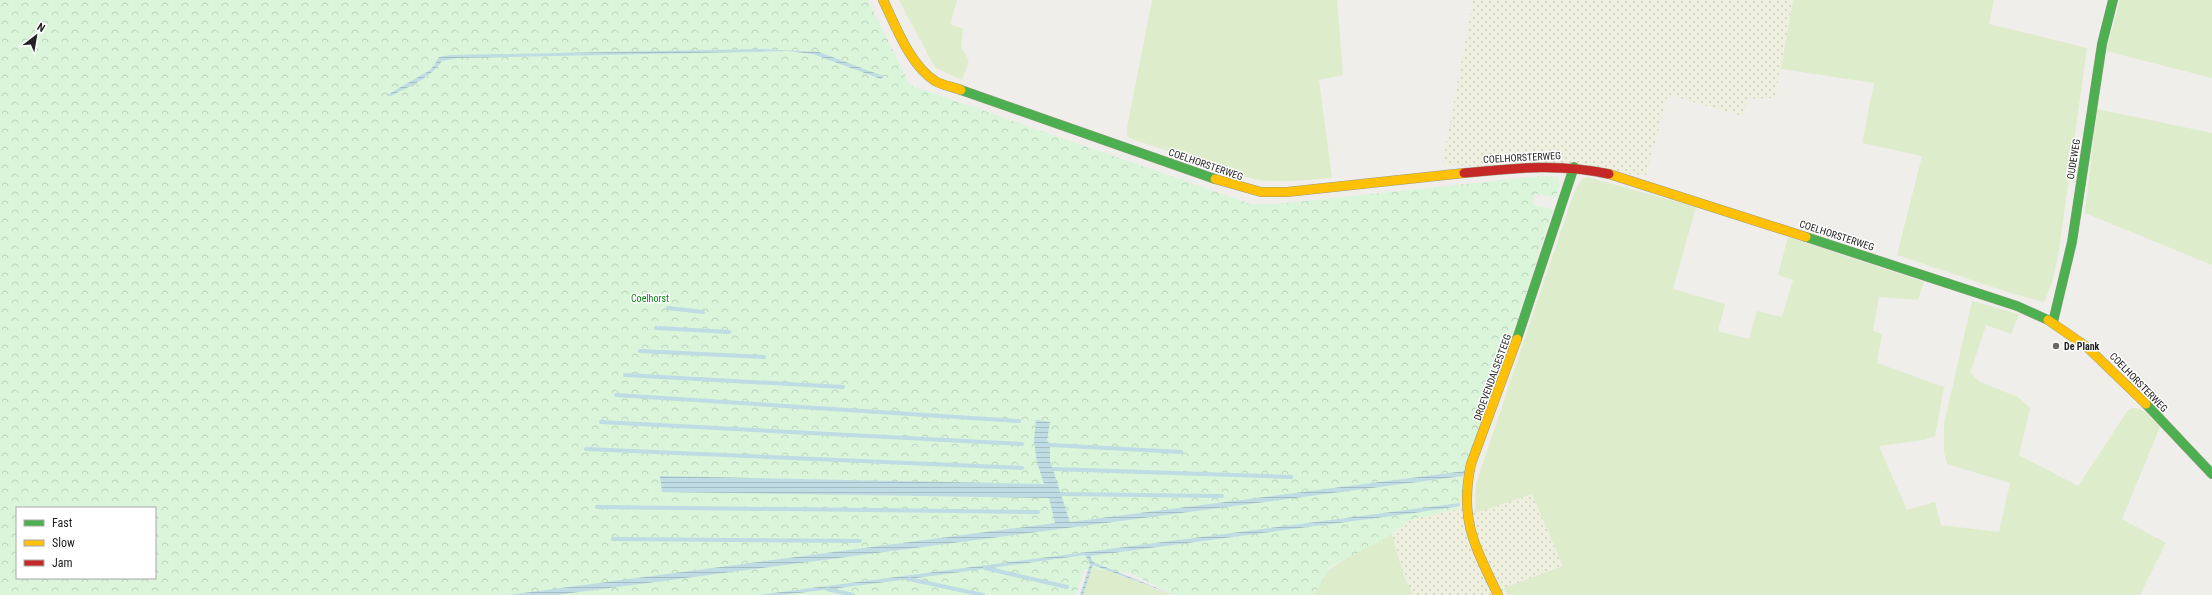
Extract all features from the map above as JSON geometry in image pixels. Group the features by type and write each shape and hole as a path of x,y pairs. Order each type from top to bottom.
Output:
{"street":[{"name":"COELHORSTERWEG","path":"883,0 911,55 924,72 935,81 1110,144 1251,190 1287,192 1523,167 1574,167 1634,180 2034,312 2075,336 2114,371 2212,474"},
{"name":"OUDEWEG","path":"2053,322 2072,242 2102,44 2113,0"},
{"name":"DROEVENDALSESTEEG","path":"1498,595 1469,529 1465,507 1466,482 1471,464 1533,295 1574,167"}],"green space":[{"name":"Coelhorst","path":"0,0 868,0 910,85 1251,204 1277,204 1541,176 1558,177 1559,185 1556,197 1535,194 1533,205 1553,209 1458,509 1410,520 1389,536 1330,567 1314,595 1174,595 1130,573 1085,569 1076,595 0,595"},
{"path":"899,0 957,0 950,24 963,29 961,47 969,61 962,80 936,68"},
{"path":"1152,0 1337,0 1343,75 1319,80 1332,178 1280,181 1259,180 1129,138 1127,135 1127,128"},
{"path":"1473,0 1793,0 1775,98 1748,99 1742,116 1668,95 1646,175 1442,165"},
{"path":"1793,0 1994,0 1989,24 2087,48 2059,250 2052,283 2044,302 2010,293 1897,255 1922,156 1862,143 1874,83 1781,69"},
{"path":"2120,0 2212,0 2212,78 2106,51"},
{"path":"2097,109 2212,133 2212,265 2085,213"},
{"path":"1587,177 1696,207 1673,289 1725,304 1718,331 1749,339 1757,311 1782,317 1793,280 1778,275 1788,237 1924,282 1918,300 1879,297 1873,331 1882,334 1877,363 1944,387 1935,436 1924,440 1879,446 1907,510 1935,502 1941,525 1999,532 2010,483 1947,464 1944,452 1944,424 1972,301 2019,314 2011,334 1986,325 1970,373 1980,382 2018,397 2030,408 2019,455 2078,486 2128,410 2137,408 2146,412 2160,427 2122,519 2166,543 2140,595 1507,595 1504,588 1563,566 1532,494 1475,513 1476,484 1574,192 1582,179"},
{"path":"1532,494 1563,566 1504,588 1503,595 1413,595 1403,573 1390,529 1414,513 1460,506 1475,513"},
{"path":"1390,529 1403,573 1413,595 1312,595 1323,574"},
{"path":"1093,565 1171,595 1083,595"}],"water":[{"path":"761,49 819,52 883,76 881,79 813,54 787,51 457,58 442,61 431,73 419,82 391,96 387,95 432,69 439,57 451,55"},
{"path":"1036,420 1050,422 1047,440 1050,445 1050,461 1070,522 1465,471 1463,476 556,595 508,595 1055,523 1049,498 662,492 660,476 1044,484 1037,462 1034,441"},
{"path":"1460,503 1460,506 1414,513 1090,556 1093,562 1174,595 1093,565 1083,595 1080,595 1090,564 1085,555 783,595 759,595"}],"waterway":[{"path":"668,308 703,312"},
{"path":"656,328 729,332"},
{"path":"640,351 764,357"},
{"path":"625,375 843,387"},
{"path":"616,395 1019,421"},
{"path":"601,422 1022,444"},
{"path":"1050,445 1181,452"},
{"path":"586,449 1022,468"},
{"path":"1053,469 1291,477"},
{"path":"1061,494 1222,496"},
{"path":"597,507 1038,512"},
{"path":"613,539 860,541"},
{"path":"985,568 1067,587"},
{"path":"909,579 983,595"},
{"path":"827,589 853,595"}],"traffic: fast":[{"path":"2053,322 2072,242 2102,44 2113,0"},
{"path":"961,90 1215,179"},
{"path":"1517,339 1574,167"},
{"path":"1806,237 2017,306 2048,320"},
{"path":"2146,404 2212,474"}],"traffic: slow":[{"path":"883,0 898,33 918,65 935,81 961,90"},
{"path":"1215,179 1261,192 1287,192 1464,173"},
{"path":"1609,174 1806,237"},
{"path":"2048,320 2087,347 2146,404"},
{"path":"1498,595 1482,562 1471,532 1468,517 1468,484 1471,464 1517,339"}],"traffic: jam":[{"path":"1464,173 1519,168 1572,168 1609,174"}],"place":[{"name":"De Plank","path":"2056,346"}]}
